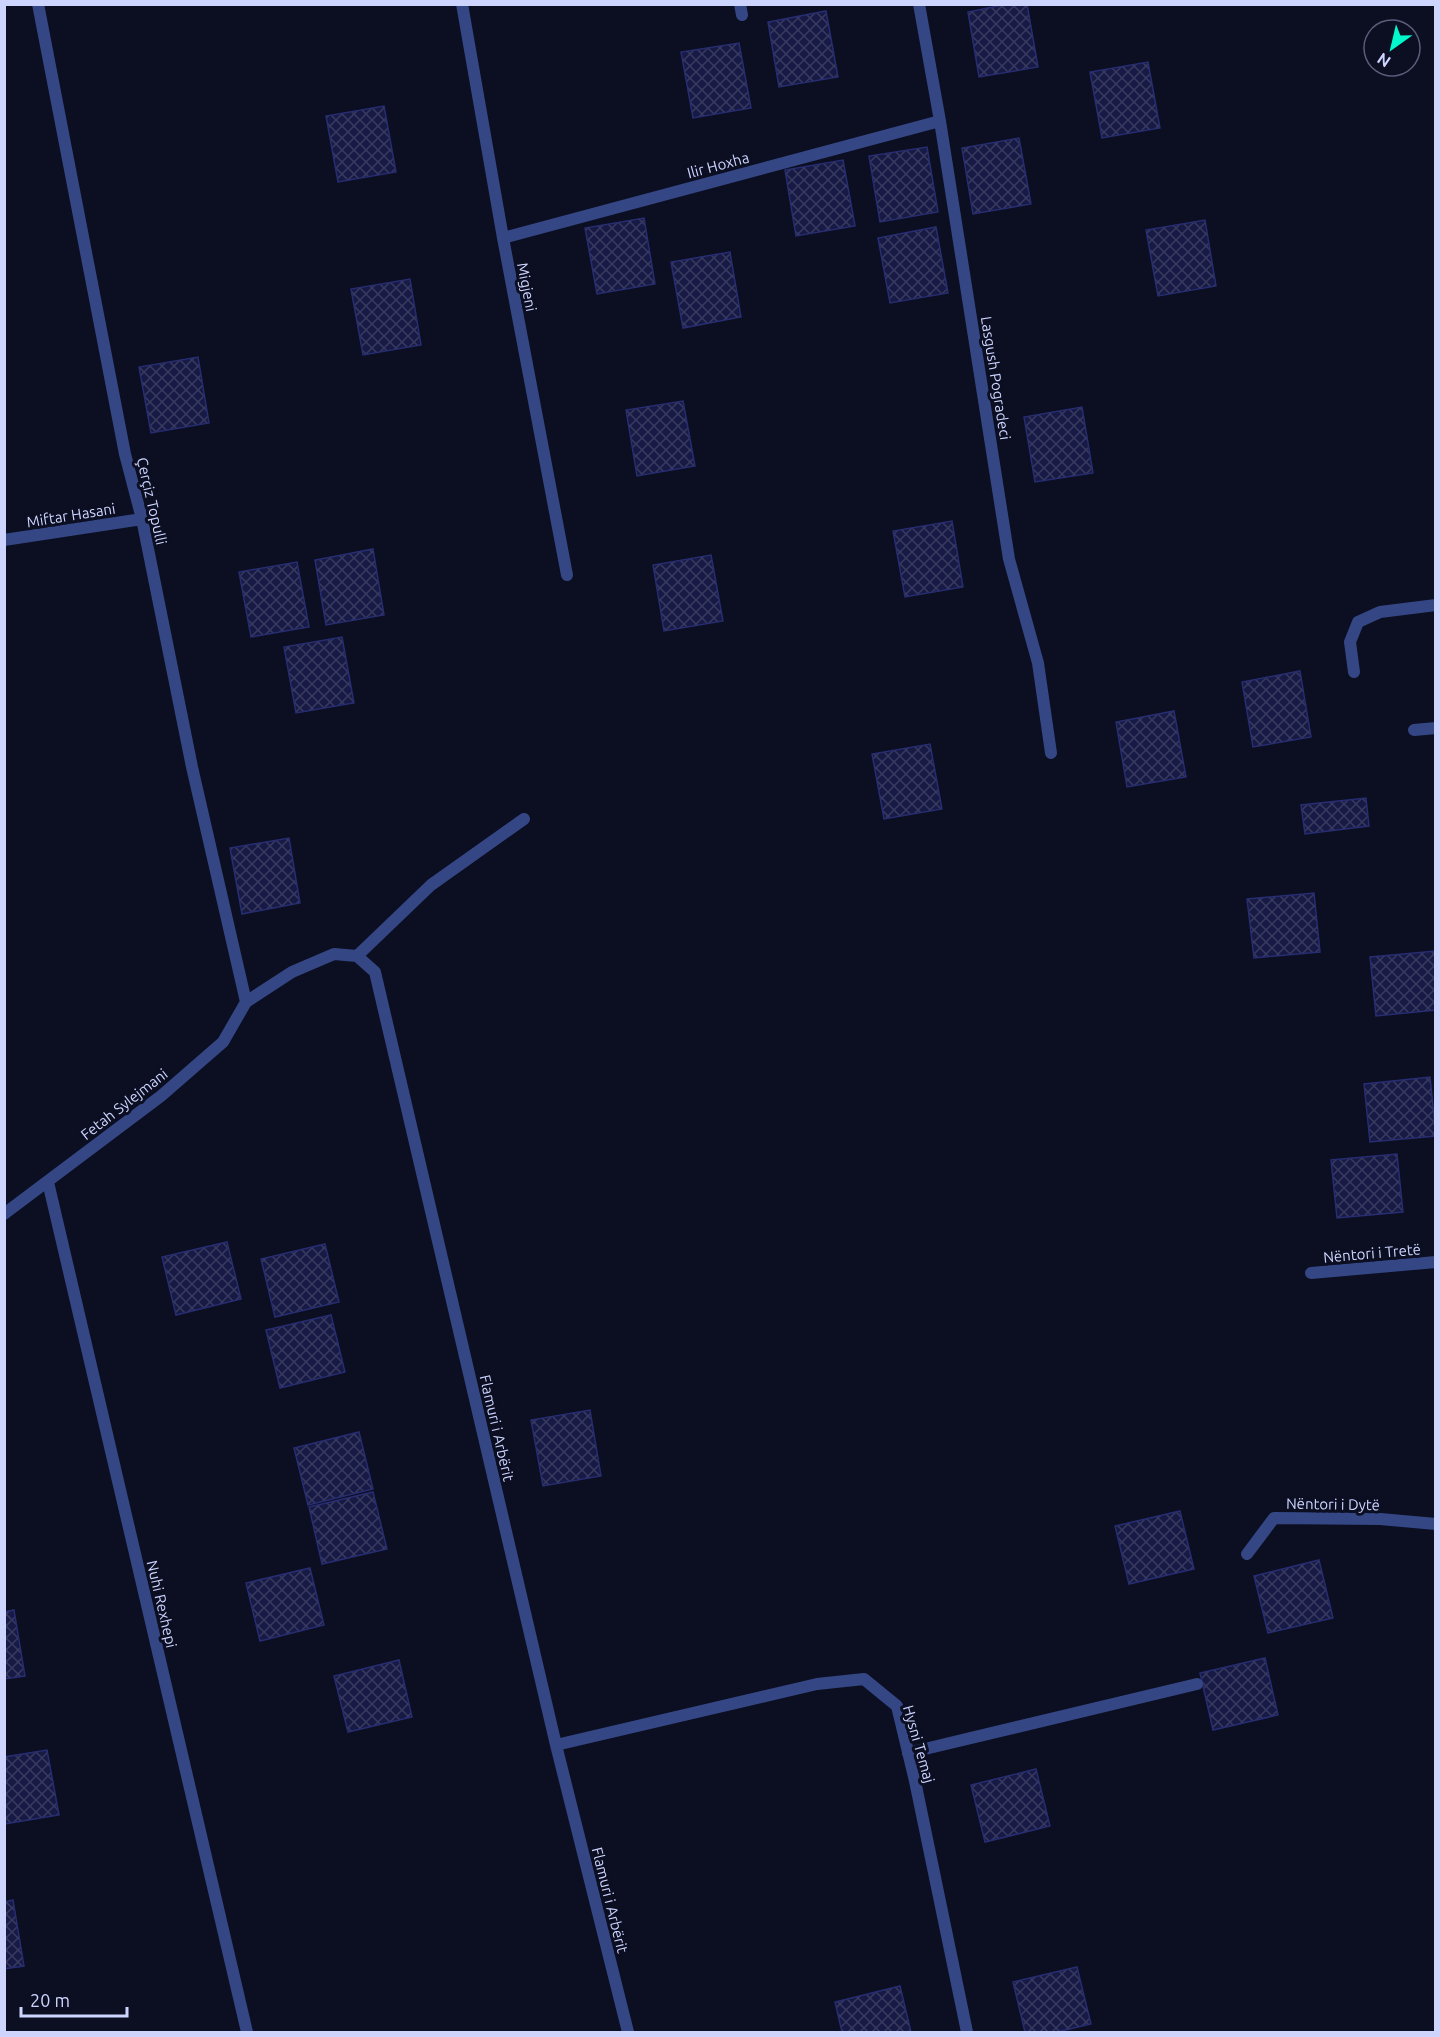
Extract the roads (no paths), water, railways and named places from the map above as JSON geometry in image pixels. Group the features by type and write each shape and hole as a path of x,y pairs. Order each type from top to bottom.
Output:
{"street":[{"name":"Çerçiz Topulli","path":"38,4 125,454 142,519 192,767 246,1002"},
{"name":"Migjeni","path":"462,4 503,238 567,575"},
{"name":"Lasgush Pogradeci","path":"919,4 940,121 1008,559 1038,663 1052,753"},
{"name":"Ilir Hoxha","path":"503,238 940,121"},
{"name":"Miftar Hasani","path":"4,540 142,519"},
{"path":"1354,672 1350,642 1358,622 1380,612 1436,605"},
{"path":"1414,730 1436,728"},
{"path":"246,1002 292,972 334,954 357,956 431,885 524,819"},
{"name":"Flamuri i Arbërit","path":"357,956 375,972 556,1744 628,2032"},
{"name":"Fetah Sylejmani","path":"4,1214 161,1096 223,1042 246,1002"},
{"name":"Nuhi Rexhepi","path":"48,1182 247,2032"},
{"name":"Nëntori i Tretë","path":"1311,1273 1436,1262"},
{"name":"Nëntori i Dytë","path":"1247,1554 1274,1518 1380,1519 1436,1524"},
{"name":"Hysni Temaj","path":"556,1744 818,1684 864,1679 897,1706 967,2032"},
{"path":"908,1753 1197,1684"}]}
